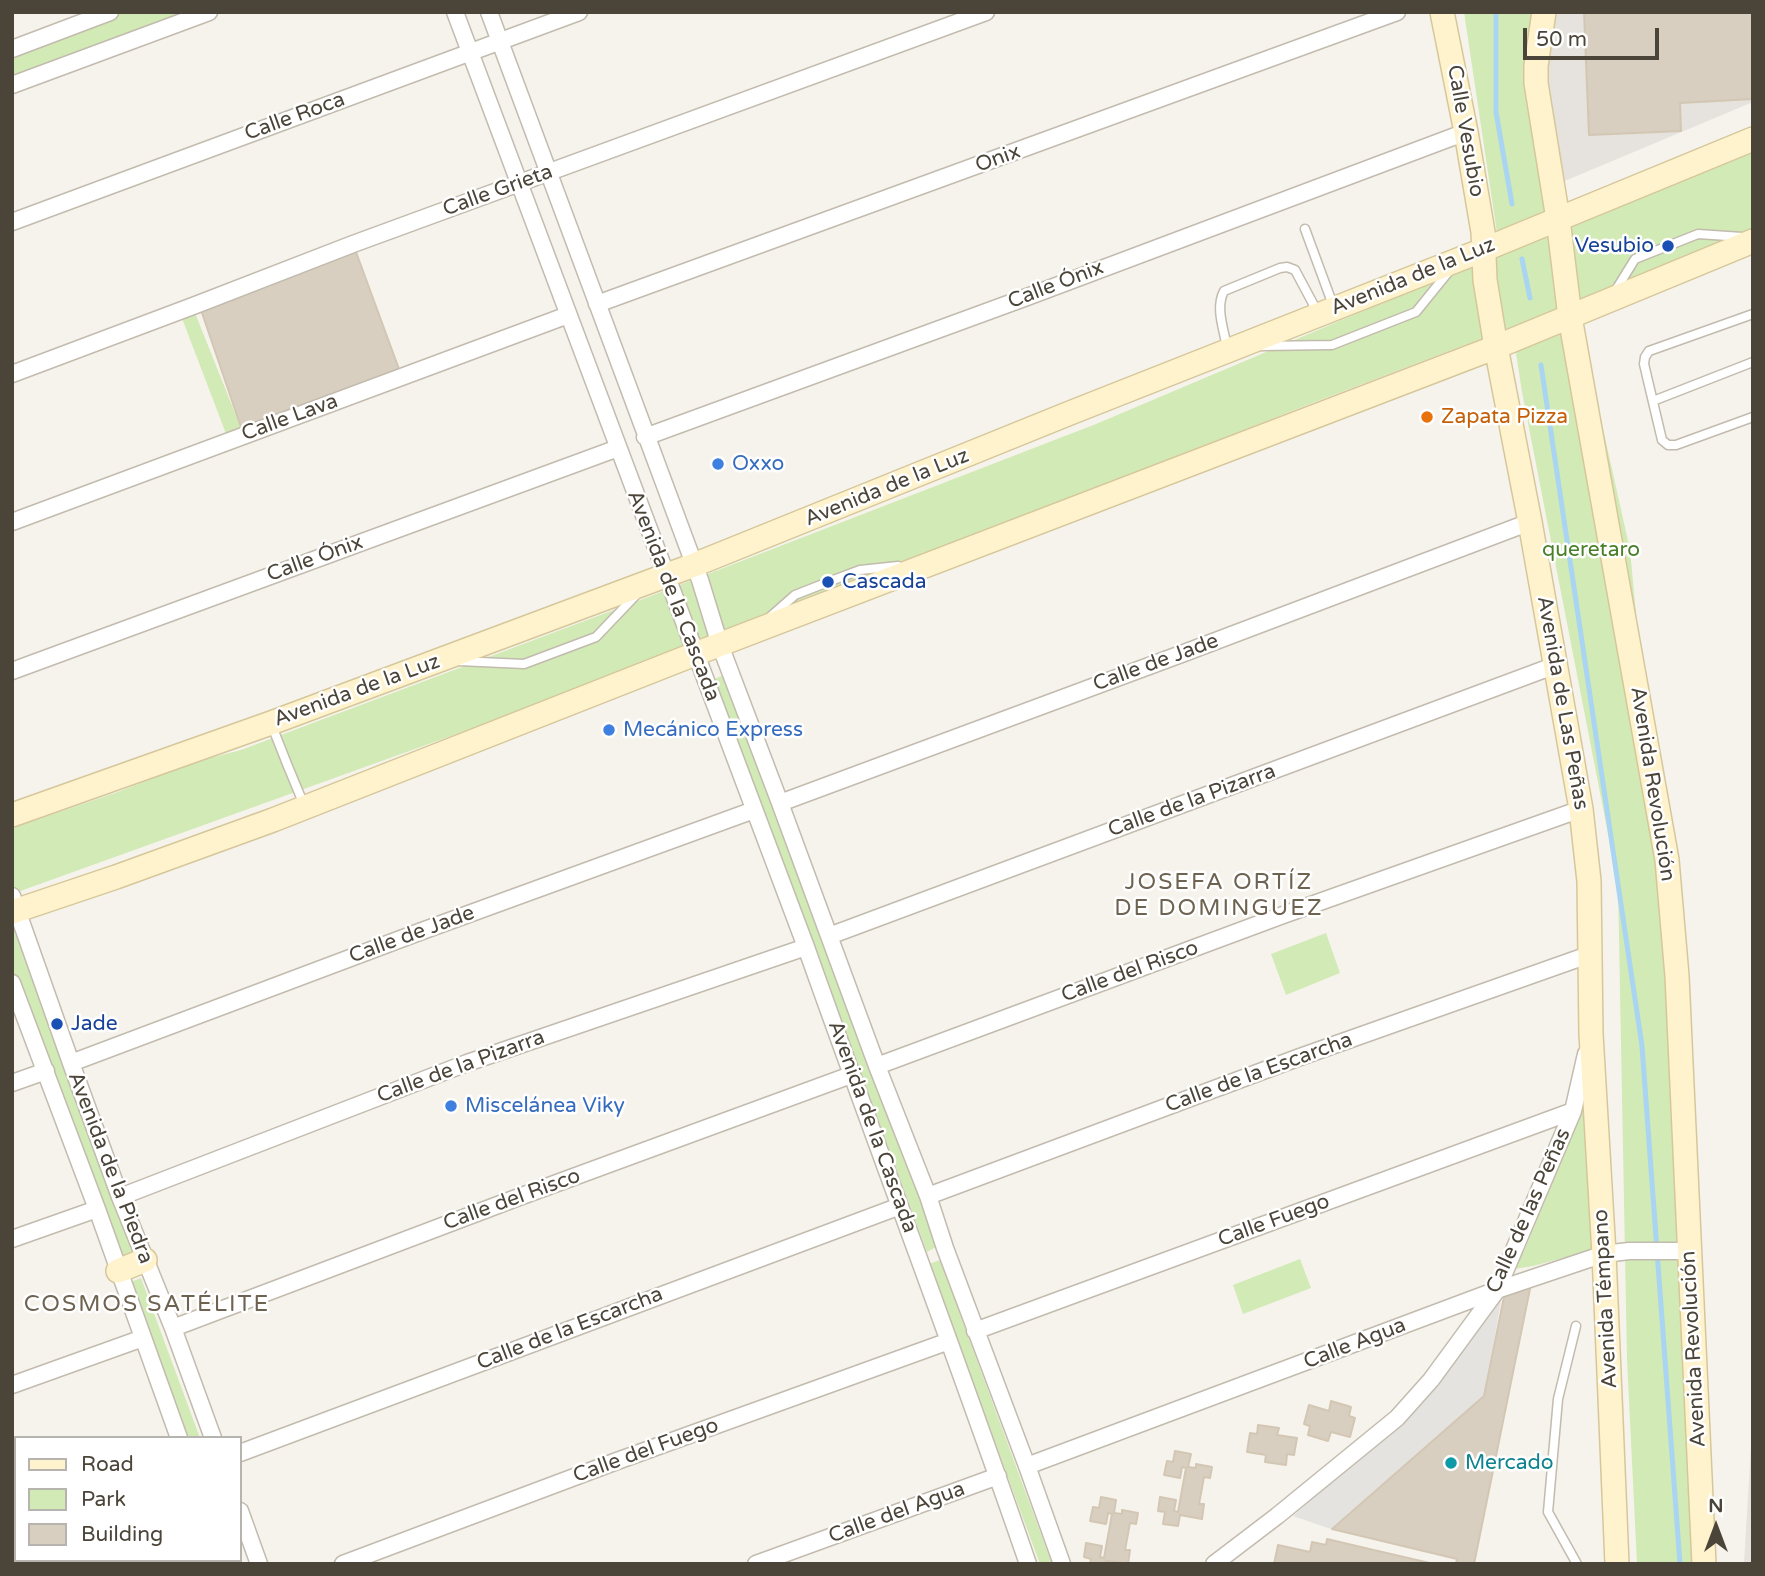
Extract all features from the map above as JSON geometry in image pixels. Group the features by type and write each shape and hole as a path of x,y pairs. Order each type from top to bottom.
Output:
{"main road":[{"name":"Calle Vesubio","path":"1442,12 1466,132 1483,232 1483,250"},
{"name":"Avenida Revolución","path":"1544,12 1536,83 1568,305 1667,860 1677,976 1679,1251 1704,1564"},
{"name":"Avenida de la Luz","path":"12,815 275,733 440,660 661,581 697,573 1233,348 1483,250 1559,228 1753,139"},
{"path":"14,906 116,877 305,807 933,563 1495,337 1568,305 1608,301 1753,239"},
{"name":"Avenida de Las Peñas","path":"1483,250 1485,280 1581,809 1589,881 1591,1034"},
{"name":"Avenida Témpano","path":"1591,1034 1604,1254 1617,1564"},
{"path":"118,1271 145,1260"}],"street":[{"path":"12,48 110,12"},
{"path":"12,85 209,12"},
{"name":"Avenida de la Cascada","path":"456,12 618,448 661,581 679,610 806,947 1028,1564"},
{"name":"Avenida de la Cascada","path":"489,12 697,573 720,645 928,1196 1062,1564"},
{"name":"Calle Roca","path":"12,222 579,12"},
{"name":"Calle Grieta","path":"12,374 353,244 986,12"},
{"name":"Onix","path":"597,304 1398,12"},
{"name":"Calle Ónix","path":"645,437 1466,132"},
{"name":"Calle Lava","path":"12,522 568,315"},
{"name":"Calle Ónix","path":"12,671 618,448"},
{"name":"Calle de Jade","path":"780,803 1531,522"},
{"name":"Calle de la Pizarra","path":"829,936 1556,665"},
{"name":"Calle del Risco","path":"877,1066 1283,915 1581,809"},
{"name":"Calle de Jade","path":"71,1063 754,810"},
{"name":"Avenida de la Piedra","path":"14,906 120,1197 173,1328 212,1436"},
{"name":"Calle de la Pizarra","path":"120,1197 467,1063 806,947"},
{"name":"Calle de la Escarcha","path":"928,1196 1300,1057 1591,954"},
{"name":"Avenida de la Piedra","path":"12,982 178,1436"},
{"name":"Calle de las Peñas","path":"1214,1564 1397,1418 1431,1380 1497,1290 1573,1111 1591,1034"},
{"path":"12,1083 46,1071"},
{"name":"Calle del Risco","path":"173,1328 851,1075"},
{"name":"Calle Fuego","path":"975,1331 1573,1111"},
{"name":"Calle de la Escarcha","path":"242,1452 900,1206"},
{"path":"12,1239 97,1209"},
{"name":"Avenida de la Cascada","path":"920,1259 945,1248"},
{"name":"Calle Agua","path":"1027,1466 1497,1290 1604,1254 1679,1251"},
{"path":"12,1385 143,1338"},
{"name":"Calle del Fuego","path":"343,1564 949,1341"},
{"name":"Calle del Agua","path":"756,1564 998,1476"},
{"path":"242,1517 259,1564"}],"lane":[{"path":"1305,229 1326,312"},
{"path":"1326,312 1295,270 1287,267 1224,291 1219,308 1233,348 1332,345 1416,312 1458,260"},
{"path":"1753,314 1649,351 1644,364 1662,440 1668,445 1676,445 1753,417"},
{"path":"1653,401 1753,362"},
{"path":"440,660 524,664 596,637 661,581"},
{"path":"275,733 305,807"},
{"path":"1576,1326 1558,1399 1548,1513 1577,1564"}],"shaded area":[{"path":"1507,12 1753,12 1753,102 1536,193"},
{"path":"1502,1296 1484,1396 1331,1529 1293,1516 1433,1392 1492,1303"},
{"path":"1753,1415 1753,1564 1744,1564 1744,1562"}],"green space":[{"path":"121,12 194,12 12,80 12,53"},
{"name":"queretaro","path":"1464,12 1540,12 1559,228 1753,145 1753,234 1575,303 1630,550 1683,1109 1704,1564 1637,1564 1627,1359 1618,885 1522,392 1512,327 1307,405 665,659 12,894 12,828 118,792 191,763 241,750 651,596 1096,424 1500,253"},
{"path":"193,308 243,433 228,439 180,313"},
{"path":"726,674 938,1246 927,1252 762,806 712,680"},
{"path":"17,922 140,1260 119,1269 12,977 12,924"},
{"path":"1326,933 1340,973 1286,995 1271,954"},
{"path":"1590,1078 1602,1248 1514,1269 1580,1117"},
{"path":"1300,1259 1311,1288 1243,1314 1233,1285"},
{"path":"940,1260 1052,1564 1040,1564 929,1264"},
{"path":"141,1278 199,1436 184,1436 128,1283"}],"building":[{"path":"1584,12 1753,12 1753,99 1680,103 1681,131 1589,135"},
{"path":"356,252 399,369 243,433 201,310"},
{"name":"Mercado","path":"1532,1279 1474,1564 1456,1564 1457,1559 1332,1529 1484,1396 1506,1287"},
{"path":"1331,1401 1351,1407 1349,1416 1355,1418 1350,1437 1331,1432 1328,1441 1308,1435 1310,1426 1304,1424 1309,1405 1329,1411"},
{"path":"1258,1425 1279,1428 1277,1435 1297,1438 1294,1455 1287,1454 1286,1465 1265,1462 1266,1455 1247,1452 1250,1433 1257,1434"},
{"path":"1175,1451 1191,1454 1188,1467 1196,1468 1196,1464 1212,1467 1210,1478 1204,1477 1199,1504 1204,1504 1202,1519 1180,1515 1178,1526 1163,1524 1165,1512 1158,1511 1160,1497 1176,1500 1174,1511 1178,1512 1186,1468 1182,1467 1180,1478 1164,1475 1167,1461 1173,1462"},
{"path":"1101,1497 1116,1500 1114,1513 1122,1514 1122,1510 1138,1513 1136,1524 1130,1523 1125,1550 1130,1550 1128,1564 1106,1561 1106,1564 1090,1564 1091,1559 1084,1557 1086,1543 1102,1546 1100,1557 1104,1558 1112,1514 1108,1513 1106,1524 1090,1521 1093,1507 1099,1508"},
{"path":"1327,1539 1434,1564 1274,1564 1278,1545 1310,1552 1312,1542 1326,1545"}],"waterway":[{"path":"1496,12 1496,112 1512,204"},
{"path":"1522,259 1530,298"},
{"path":"1541,365 1642,1046 1680,1564"}],"place":[{"name":"Vesubio","path":"1668,246"},
{"name":"Zapata Pizza","path":"1427,417"},
{"name":"Oxxo","path":"718,464"},
{"name":"Cascada","path":"828,582"},
{"name":"Mecánico Express","path":"609,730"},
{"name":"Jade","path":"57,1024"},
{"name":"Miscelánea Viky","path":"451,1106"},
{"name":"Mercado","path":"1451,1463"}],"district":[{"name":"JOSEFA ORTÍZ DE DOMINGUEZ","path":"1219,896"},
{"name":"COSMOS SATÉLITE","path":"147,1305"}]}
